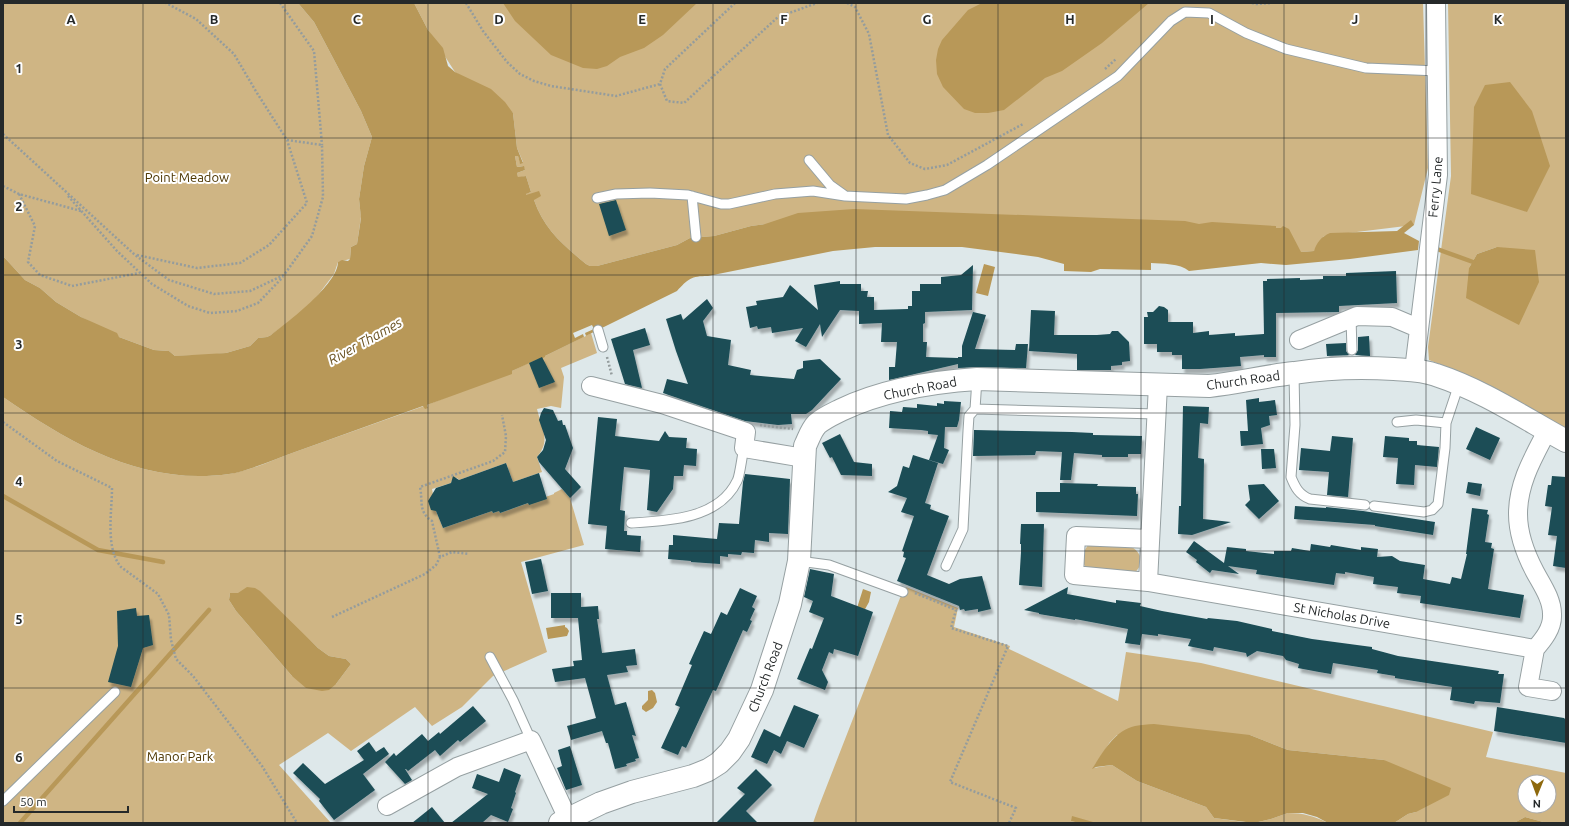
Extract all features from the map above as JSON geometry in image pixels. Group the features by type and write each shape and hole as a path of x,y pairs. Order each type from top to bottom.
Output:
{"street":[{"name":"Ferry Lane","path":"1414,370 1438,175 1438,71 1436,3"},
{"path":"1299,340 1357,316 1392,317 1418,328"},
{"name":"Church Road","path":"564,821 601,803 632,792 693,776 708,770 730,752 739,739 762,690 790,604 799,561 804,458 810,433 817,424 829,416 850,406 876,396 949,380 977,379 1209,386 1244,382 1294,373 1354,369 1414,370 1436,374 1485,396 1557,436"},
{"path":"1148,582 1158,385"},
{"path":"591,386 662,404 746,432 744,448 804,458"},
{"path":"1552,691 1528,687 1535,649 1545,638 1552,614 1548,597 1523,544 1519,528 1518,513 1522,484 1527,470 1557,436"},
{"name":"St Nicholas Drive","path":"1150,539 1076,536 1074,575 1148,582 1535,649"},
{"path":"387,806 457,767 531,740 564,821"}],"lane":[{"path":"597,198 621,194 650,193 692,196 722,204 729,204 776,194 813,191 845,196 906,198 927,195 945,190 987,165 1118,76 1171,22 1185,12 1209,14 1246,33 1286,49 1366,68 1438,71"},
{"path":"809,160 830,186 845,196"},
{"path":"692,196 696,237"},
{"path":"1351,318 1352,350"},
{"path":"598,330 603,347"},
{"path":"1294,373 1295,425 1291,477 1293,483 1303,496 1310,499 1424,512 1432,510 1438,504 1445,448 1446,423 1459,384"},
{"path":"946,566 964,529 969,416 976,409 977,379"},
{"path":"976,409 1156,414"},
{"path":"1396,422 1416,420 1446,423"},
{"path":"631,523 692,516 708,510 727,496 738,480 744,448"},
{"path":"799,561 829,565 903,592"},
{"path":"490,657 513,700 531,740"},
{"path":"3,801 115,692"}],"path":[{"path":"135,255 197,268 240,263 269,245 307,203 287,140 234,54 196,20 166,3"},
{"path":"58,184 117,251 140,273 152,284 188,306 210,313 237,311 258,303 284,275 312,236 323,198 322,145 314,51 280,3"},
{"path":"466,3 483,31 507,62 520,74 534,81 551,86 616,96 660,84"},
{"path":"735,3 665,69 660,84 667,101 684,103 778,17 817,3"},
{"path":"847,3 855,7 869,34 888,135 910,163 925,169 947,165 1016,129 1029,120"},
{"path":"1252,3 1272,3"},
{"path":"1100,73 1118,57"},
{"path":"3,134 135,255 169,280 214,294 250,291 284,275"},
{"path":"287,140 322,145"},
{"path":"3,186 19,194 82,212"},
{"path":"19,194 35,226 28,262 40,275 72,286 140,273"},
{"path":"332,617 425,574 436,565 440,557 432,521 425,517 423,512 420,501 422,496 420,487 493,461 504,452 506,436 502,415"},
{"path":"3,422 57,461 112,488 111,535 117,562 121,567 158,594 169,614 171,640 176,659 193,676 262,766 297,823"},
{"path":"440,557 452,552 469,554"},
{"path":"903,592 907,590 956,610 951,628 1008,646 950,782 1016,808 1009,823"}],"green space":[{"name":"Point Meadow","path":"3,3 298,3 314,22 361,111 372,137 364,166 359,199 361,217 357,244 351,247 350,259 338,262 334,274 315,299 296,317 271,335 258,338 250,346 226,353 208,355 175,356 169,351 154,350 119,337 56,302 40,288 25,280 3,256"},
{"path":"414,3 1423,3 1428,168 1414,225 1324,236 1314,251 1301,252 765,224 751,226 714,236 690,238 677,245 597,266 590,266 555,236 543,220 534,200 526,196 525,194 531,192 526,176 518,178 517,173 525,170 523,166 517,167 515,156 518,156 520,163 523,162 517,148 513,113 455,72 428,30"},
{"path":"1448,3 1566,3 1566,428 1457,371 1429,360 1428,347 1451,176","holes":["1497,247 1469,268 1477,254"]},
{"name":"Manor Park","path":"591,333 597,353 561,368 564,377 561,408 551,406 537,409 544,434 544,445 537,457 542,472 513,482 506,463 459,480 457,478 452,480 451,483 432,489 436,511 443,528 492,511 493,513 499,511 500,513 554,494 562,489 570,498 584,545 521,562 547,652 493,676 462,707 432,726 415,707 351,751 328,733 279,765 331,823 3,823 3,397 55,431 109,458 167,474 197,476 229,474 254,468 424,406 428,408 427,405 545,356","holes":["230,593 238,593 302,633 329,656 346,659 351,664 336,684 292,676 236,611 229,600"]},
{"path":"1117,544 1131,547 1136,550 1140,556 1141,564 1133,575 1087,570 1083,558 1084,552 1088,545"},
{"path":"906,587 958,608 954,627 1010,646 1009,649 1118,701 1126,652 1201,663 1493,732 1486,757 1566,773 1566,823 1547,823 1525,817 1514,823 1394,823 1408,814 1416,812 1384,760 1288,750 1250,735 1117,735 1110,742 1093,768 1112,765 1137,781 1206,807 1214,818 1251,823 1097,823 1071,821 1079,823 813,823 900,598"},
{"path":"1288,813 1308,815 1328,823 1254,823"}],"water":[{"name":"River Thames","path":"298,3 414,3 428,30 443,48 448,66 455,72 491,89 505,102 513,113 517,148 523,163 520,164 518,156 515,156 517,167 524,166 525,170 517,173 518,177 526,176 531,192 526,195 539,191 541,196 534,200 543,220 555,236 590,266 597,266 677,245 690,238 714,236 751,226 765,224 798,213 854,209 1185,221 1199,224 1212,222 1276,226 1276,228 1281,228 1283,226 1289,229 1301,252 1314,251 1320,240 1330,233 1397,231 1411,220 1414,225 1404,233 1419,241 1418,250 1350,259 1286,265 1261,263 1189,271 1176,265 1151,263 1151,270 1100,269 1091,272 1064,271 1064,264 1038,257 962,247 875,247 833,251 690,279 677,291 539,360 538,359 512,371 512,374 427,405 428,408 425,409 423,406 245,470 229,474 197,476 167,474 109,458 55,431 3,397 3,256 25,280 40,288 56,302 81,317 117,333 119,337 154,350 169,351 175,356 226,353 250,346 258,338 271,335 300,312 330,281 336,271 338,262 342,260 348,261 350,259 351,247 357,244 361,218 359,199 364,166 372,137 361,111 314,22"},
{"path":"503,3 697,3 663,35 644,48 620,57 607,66 597,69 583,68 551,55 515,21"},
{"path":"982,3 1149,3 1102,43 1062,71 1045,78 1004,110 988,113 975,113 964,109 943,87 937,74 936,60 938,49 942,40 968,10"},
{"path":"1510,82 1532,111 1550,166 1527,212 1471,194 1474,107 1485,85"},
{"path":"1497,247 1535,250 1539,282 1519,325 1466,298 1469,268 1477,254"},
{"path":"984,264 995,267 988,296 976,293"},
{"path":"247,587 255,588 260,591 318,648 329,656 346,659 351,664 336,684 329,690 322,691 306,688 292,676 236,611 229,600 230,593 238,593"},
{"path":"863,589 871,592 869,602 864,611 857,608"},
{"path":"565,625 569,631 567,636 548,639 546,628"},
{"path":"652,690 655,693 657,702 653,708 646,712 642,709 642,706 648,700 648,691"},
{"path":"1154,724 1250,735 1288,750 1384,760 1451,788 1449,795 1416,812 1408,814 1394,823 1328,823 1317,817 1303,813 1288,813 1254,823 1214,818 1206,807 1137,781 1112,765 1092,769 1110,743 1121,732 1135,726"},
{"path":"1072,816 1097,823 1079,823 1071,821"},
{"path":"1525,817 1547,823 1514,823"}],"pier":[{"path":"592,325 594,329 585,333 586,336 584,337 583,334 575,338 573,333"}],"building":[{"path":"616,200 626,230 609,236 599,204"},
{"path":"973,265 972,310 925,312 923,342 927,342 926,357 962,357 962,346 973,312 986,315 975,349 1015,350 1016,344 1028,344 1026,368 958,368 958,364 889,380 889,367 895,367 897,342 881,342 882,323 859,324 859,311 840,310 822,337 820,324 806,347 795,341 803,328 772,333 771,327 758,329 757,326 750,328 746,307 757,305 756,301 783,297 790,285 818,310 814,285 840,281 840,284 861,284 861,291 868,291 867,297 874,297 874,310 908,309 908,306 912,306 912,291 920,291 920,284 941,284 941,277 961,275"},
{"path":"1396,271 1397,303 1339,306 1339,312 1276,313 1276,357 1264,357 1264,355 1240,357 1241,366 1182,369 1182,355 1172,355 1172,352 1157,352 1157,344 1144,344 1144,317 1148,317 1147,312 1153,312 1159,306 1168,310 1168,322 1193,322 1193,333 1209,331 1209,335 1235,333 1235,336 1264,334 1263,281 1267,281 1267,279 1323,279 1323,276 1346,276 1346,273"},
{"path":"707,299 713,308 703,321 707,336 731,340 728,365 751,370 750,375 794,379 797,370 803,368 803,361 820,359 841,379 812,410 806,414 791,414 792,424 778,425 745,421 663,393 667,379 688,384 666,319 681,314 683,320"},
{"path":"1031,310 1055,311 1054,335 1097,335 1110,334 1112,331 1118,331 1129,342 1130,361 1122,362 1122,365 1111,366 1111,370 1077,370 1077,354 1029,351"},
{"path":"645,328 650,345 633,350 642,388 625,384 611,339"},
{"path":"1369,336 1370,356 1355,355 1358,350 1358,337"},
{"path":"1346,343 1346,351 1349,355 1327,356 1326,344"},
{"path":"542,357 555,382 539,388 529,363"},
{"path":"1259,398 1259,402 1275,400 1277,415 1269,416 1270,425 1261,428 1263,444 1241,446 1240,431 1248,431 1246,400"},
{"path":"944,401 961,402 957,427 945,427 944,448 949,450 943,464 929,460 938,435 928,434 928,431 921,430 889,428 890,411 902,412 903,407 917,408 917,404 937,406 937,403 944,404"},
{"path":"1183,406 1209,407 1208,424 1200,423 1198,458 1204,459 1203,519 1231,522 1192,535 1178,534 1179,506 1181,506"},
{"path":"544,408 553,410 558,421 562,420 573,448 565,469 581,487 570,498 539,462 537,457 543,450 546,440 539,420"},
{"path":"598,417 617,419 615,436 659,441 665,431 669,437 687,438 686,448 697,449 696,466 684,465 683,476 674,476 673,489 657,512 647,510 650,470 624,467 620,510 625,511 624,531 627,531 627,535 641,536 640,552 605,549 607,526 588,524"},
{"path":"1476,427 1500,438 1490,460 1466,449"},
{"path":"974,430 1072,432 1093,433 1093,435 1142,436 1141,454 1128,454 1128,457 1102,457 1102,455 1074,453 1071,480 1060,480 1062,452 1036,451 1035,455 973,456"},
{"path":"840,434 854,462 872,464 872,476 841,475 832,457 830,458 822,443"},
{"path":"1332,436 1353,438 1348,497 1327,495 1329,472 1299,470 1301,448 1330,451"},
{"path":"1385,436 1409,438 1409,441 1417,441 1417,445 1439,447 1437,467 1415,465 1414,485 1396,484 1398,458 1383,457"},
{"path":"1261,449 1274,449 1276,468 1262,469"},
{"path":"913,455 938,463 925,503 931,505 930,509 949,516 927,575 949,584 960,579 982,576 991,609 978,612 978,609 965,611 964,609 960,610 959,606 897,581 906,558 903,557 904,552 902,551 914,516 901,512 907,498 888,492 897,486 903,466 909,468"},
{"path":"506,463 513,482 539,473 547,499 529,505 528,503 500,513 499,511 493,513 492,511 443,528 436,511 431,510 428,501 436,488 451,483 453,476 459,480"},
{"path":"745,474 790,479 788,534 769,533 769,542 755,540 754,553 742,552 741,555 728,554 728,557 720,556 720,564 668,559 669,545 673,545 673,535 717,539 719,523 739,524"},
{"path":"1552,476 1566,477 1566,568 1553,566 1557,536 1548,535 1552,507 1545,506 1548,485 1551,485"},
{"path":"1468,482 1482,484 1480,496 1466,493"},
{"path":"1060,483 1136,487 1136,494 1138,494 1137,516 1036,512 1036,492 1060,492"},
{"path":"1264,484 1279,501 1259,519 1245,505 1250,500 1248,485"},
{"path":"1295,506 1326,507 1363,511 1435,522 1433,535 1375,525 1294,519"},
{"path":"1472,508 1488,510 1487,514 1489,515 1485,542 1492,543 1491,548 1494,549 1488,589 1524,595 1520,618 1420,603 1421,596 1397,593 1398,587 1373,584 1374,577 1345,572 1345,574 1336,573 1334,585 1256,574 1257,570 1228,566 1239,574 1212,570 1210,573 1196,562 1197,560 1186,552 1194,541 1224,563 1227,547 1274,554 1274,551 1291,551 1292,548 1310,551 1311,544 1330,547 1331,545 1361,550 1361,547 1378,549 1377,557 1392,556 1400,561 1425,565 1423,579 1450,584 1452,577 1461,579 1467,554"},
{"path":"1021,524 1044,524 1042,587 1019,585"},
{"path":"541,559 548,591 532,594 525,562"},
{"path":"810,569 834,574 831,596 873,612 858,656 834,649 833,654 829,652 822,670 828,682 825,690 797,679 810,648 812,649 824,618 809,612 813,601 804,597"},
{"path":"1068,587 1067,594 1116,603 1116,600 1141,603 1140,606 1162,611 1207,619 1237,621 1272,629 1272,631 1312,639 1372,647 1372,649 1398,656 1499,671 1498,674 1504,674 1500,703 1475,701 1474,704 1450,700 1452,687 1395,678 1395,676 1377,673 1378,670 1333,663 1331,674 1298,668 1299,664 1286,660 1283,656 1257,651 1247,657 1246,653 1214,647 1213,651 1188,646 1191,639 1158,634 1158,636 1142,634 1140,645 1125,643 1128,629 1039,614 1024,610"},
{"path":"740,588 757,596 752,607 755,609 750,620 752,621 747,632 743,630 716,691 713,690 686,748 682,746 678,755 661,748 680,707 675,705 692,665 689,664 704,631 711,634 721,612 727,615"},
{"path":"551,593 581,593 581,607 598,606 599,619 597,619 602,653 635,649 637,665 626,666 628,672 607,675 615,705 626,702 636,736 632,735 639,758 635,759 636,761 626,764 627,766 615,769 608,743 606,743 602,731 571,740 567,726 596,718 585,678 555,682 552,669 574,666 573,661 582,660 578,618 551,618"},
{"path":"136,608 137,616 149,615 153,645 143,648 131,687 108,682 118,646 117,611"},
{"path":"794,705 819,715 804,748 787,741 781,754 774,750 767,764 751,757 764,729 780,737"},
{"path":"473,706 486,721 460,742 458,740 440,756 435,750 408,771 405,769 412,780 405,784 385,762 394,753 396,756 422,734 428,741 439,732 440,734"},
{"path":"1497,707 1564,718 1566,720 1566,743 1494,731"},
{"path":"369,742 376,752 384,747 389,754 363,774 375,790 334,820 319,801 320,799 293,773 303,763 325,784 364,760 357,751"},
{"path":"570,746 582,785 566,790 557,768 562,766 558,750"},
{"path":"504,768 521,775 511,808 513,809 508,822 491,815 482,823 451,823 488,794 472,788 477,774 499,782"},
{"path":"756,769 772,785 746,811 758,823 716,823 745,794 737,788"},
{"path":"432,807 445,823 412,823"}],"waterway":[{"path":"1437,249 1473,262"},
{"path":"3,496 98,550 163,562"},
{"path":"20,823 209,610"}]}
